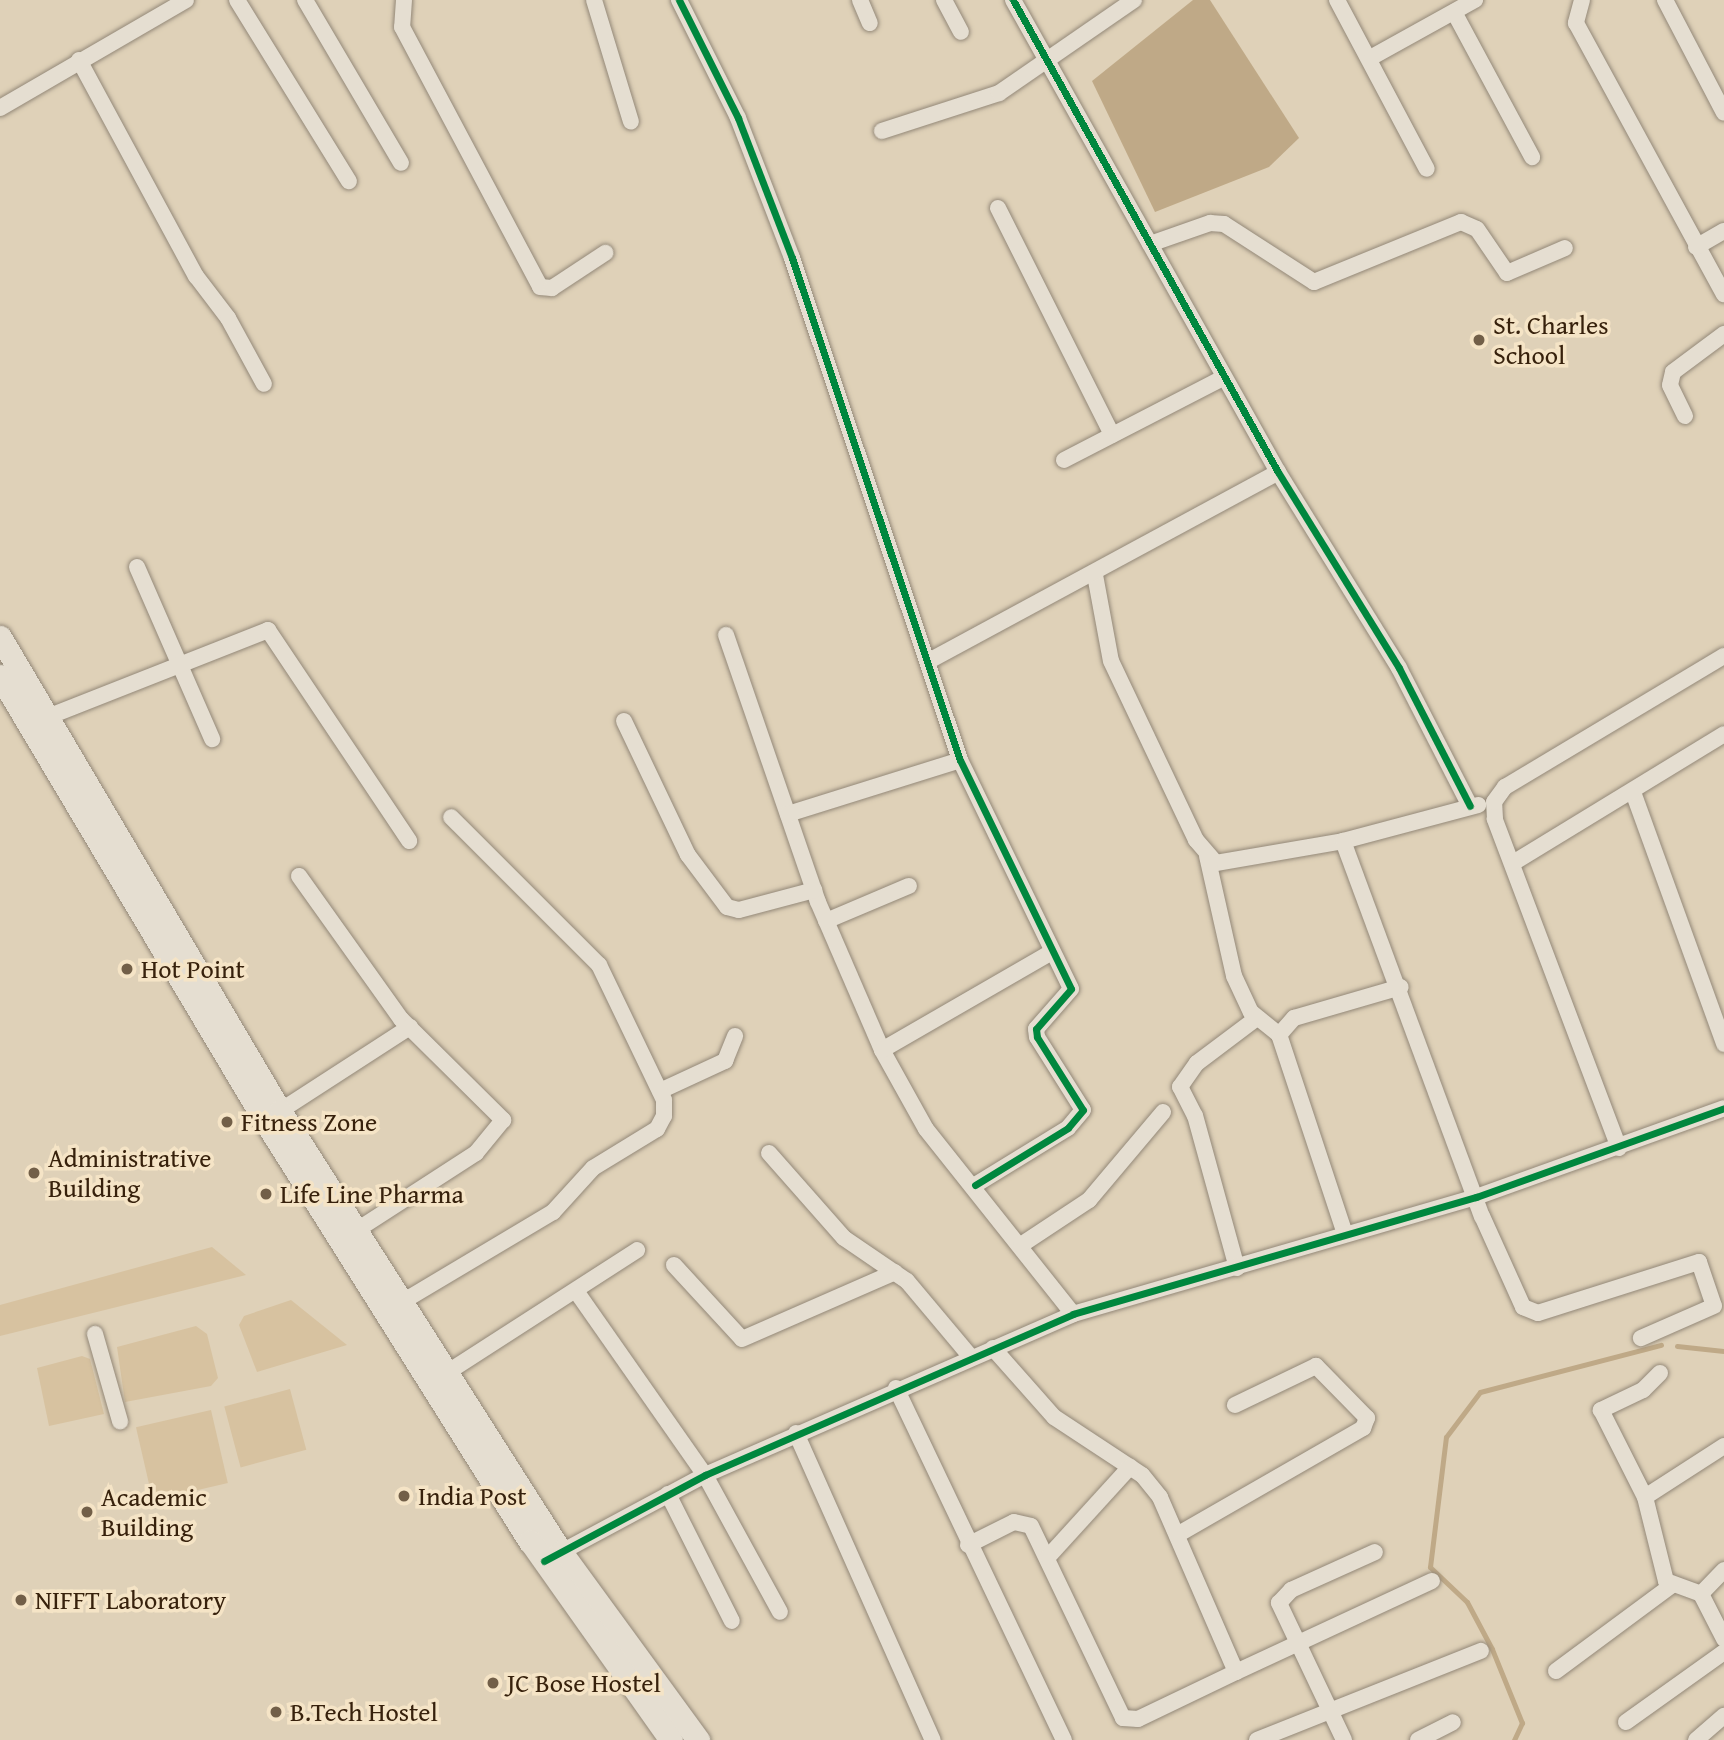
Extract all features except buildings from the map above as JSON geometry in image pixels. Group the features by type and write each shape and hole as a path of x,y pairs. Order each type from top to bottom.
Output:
{"main road":[{"path":"0,637 45,718 280,1111 448,1371 552,1556 698,1740"},
{"path":"0,676 183,990 671,1740"}],"street":[{"path":"0,108 186,0"},
{"path":"237,0 349,181"},
{"path":"305,0 401,163"},
{"path":"404,0 401,27 540,287 552,288 605,253"},
{"path":"594,0 631,122"},
{"path":"678,0 738,118 792,258 929,661 960,761 1071,993 1041,1023 1037,1037 1083,1111 1068,1128 975,1185"},
{"path":"860,0 870,23"},
{"path":"944,0 961,32"},
{"path":"1013,0 1223,378 1399,668 1470,806"},
{"path":"882,131 975,105 1046,61 1134,0"},
{"path":"1337,0 1372,57 1427,169"},
{"path":"1372,57 1475,0"},
{"path":"1665,0 1724,113"},
{"path":"1577,1 1576,23 1724,294"},
{"path":"1454,12 1532,157"},
{"path":"79,60 264,384"},
{"path":"998,208 1112,435"},
{"path":"1150,244 1210,223 1224,224 1314,282 1461,222 1477,229 1507,273 1565,248"},
{"path":"1696,247 1724,231"},
{"path":"1685,416 1670,385 1673,372 1724,334"},
{"path":"1064,460 1223,378"},
{"path":"929,661 1096,575 1278,472"},
{"path":"136,567 212,739"},
{"path":"1096,575 1111,662 1207,856 1222,939 1257,1018 1279,1035 1345,1234"},
{"path":"45,718 268,630 409,841"},
{"path":"726,635 825,921 882,1050 926,1129 975,1185 1073,1314"},
{"path":"1207,856 1229,864 1343,841 1470,806 1494,802 1505,787 1724,656"},
{"path":"625,721 688,855 727,907 739,911 814,890"},
{"path":"1514,863 1724,734"},
{"path":"788,814 960,761"},
{"path":"1633,792 1724,1044"},
{"path":"1494,802 1619,1148"},
{"path":"402,1302 553,1212 603,1159 657,1129 664,1116 660,1091 599,965 451,817"},
{"path":"1343,841 1401,987 1476,1197 1518,1301 1528,1311 1699,1262 1714,1306 1641,1338"},
{"path":"299,876 410,1027 503,1120 476,1153 357,1230"},
{"path":"825,921 909,886"},
{"path":"882,1050 1050,953"},
{"path":"1279,1035 1294,1018 1401,987"},
{"path":"1237,1268 1195,1116 1180,1087 1197,1062 1257,1018"},
{"path":"280,1111 410,1027"},
{"path":"660,1091 725,1061 735,1036"},
{"path":"552,1556 705,1475 970,1355 1073,1314 1476,1197 1619,1148 1724,1108"},
{"path":"1021,1245 1089,1200 1163,1112"},
{"path":"768,1153 844,1238 895,1272 970,1355"},
{"path":"448,1371 637,1250"},
{"path":"674,1265 742,1339 895,1272"},
{"path":"576,1291 705,1475 780,1612"},
{"path":"96,1334 120,1421"},
{"path":"993,1348 1054,1416 1130,1467 1160,1497 1236,1672"},
{"path":"1177,1535 1363,1428 1367,1418 1316,1366 1235,1405"},
{"path":"1660,1373 1643,1391 1601,1410 1645,1497 1662,1574 1671,1586 1700,1594 1724,1639"},
{"path":"896,1388 968,1545 1064,1740"},
{"path":"796,1433 933,1740"},
{"path":"1645,1497 1724,1446"},
{"path":"1048,1558 1130,1467"},
{"path":"668,1494 732,1621"},
{"path":"968,1545 1024,1521 1048,1558 1123,1718 1138,1719 1432,1581"},
{"path":"1344,1740 1279,1608 1282,1597 1374,1552"},
{"path":"1700,1594 1724,1570"},
{"path":"1556,1671 1671,1586"},
{"path":"1257,1740 1331,1715 1481,1651"},
{"path":"1626,1722 1724,1652"},
{"path":"1696,1740 1724,1716"},
{"path":"1418,1740 1453,1722"}],"shaded area":[{"path":"1193,0 1210,0 1299,138 1269,167 1155,212 1092,81"},
{"path":"212,1247 246,1275 0,1336 0,1305"},
{"path":"291,1300 347,1345 257,1372 239,1325 244,1316"},
{"path":"196,1326 207,1334 218,1378 211,1386 125,1402 117,1347"},
{"path":"82,1356 90,1359 104,1414 49,1426 37,1368"},
{"path":"290,1389 306,1450 241,1467 224,1407"},
{"path":"211,1410 228,1483 153,1500 136,1427"}],"waterway":[{"path":"1514,1740 1522,1723 1492,1649 1467,1602 1430,1567 1446,1437 1480,1392 1661,1345"},
{"path":"1677,1346 1724,1351"}],"cycle path":[{"path":"679,0 738,118 792,258 960,760 1071,989 1036,1029 1037,1037 1083,1110 1068,1128 975,1185"},
{"path":"1013,0 1278,472 1399,668 1470,806"},
{"path":"544,1561 705,1475 1073,1314 1476,1197 1724,1108"}],"place":[{"name":"St. Charles School","path":"1479,340"},
{"name":"Hot Point","path":"127,969"},
{"name":"Fitness Zone","path":"227,1122"},
{"name":"Administrative Building","path":"34,1173"},
{"name":"Life Line Pharma","path":"266,1194"},
{"name":"India Post","path":"404,1496"},
{"name":"Academic Building","path":"87,1512"},
{"name":"NIFFT Laboratory","path":"21,1600"},
{"name":"JC Bose Hostel","path":"493,1683"},
{"name":"B.Tech Hostel","path":"276,1712"}]}
